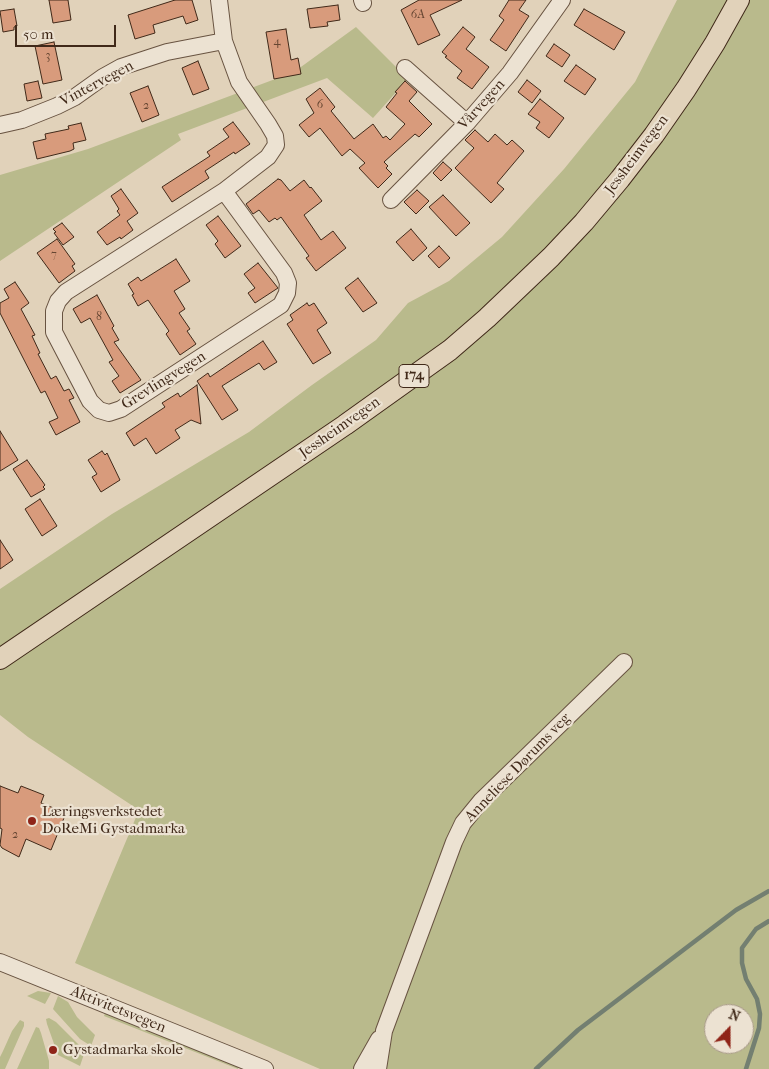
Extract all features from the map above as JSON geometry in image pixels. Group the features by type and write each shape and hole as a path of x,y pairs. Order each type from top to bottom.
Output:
{"main road":[{"name":"Jessheimvegen","path":"0,659 345,425 450,350 487,318 551,257 584,222 620,179 686,89 716,43 740,0"}],"street":[{"path":"219,0 224,41"},
{"name":"Vårvegen","path":"391,200 467,123 510,73 562,0"},
{"name":"Vintervegen","path":"0,125 22,120 76,97 103,77 121,67 167,52 224,41"},
{"name":"Grevlingvegen","path":"224,41 239,82 268,124 276,145 268,157 224,191 66,292 58,301 54,312 54,332 90,401 99,410 109,413 121,409 282,305 288,293 288,283 284,273 224,191"},
{"path":"405,68 467,123"},
{"name":"Anneliese Dørums veg","path":"378,1069 384,1031 454,842 463,823 481,801 624,662"},
{"name":"Aktivitetsvegen","path":"0,962 264,1069"},
{"name":"Anneliese Dørums veg","path":"362,1069 384,1031"}],"green space":[{"path":"677,0 769,0 769,1069 320,1069 75,963 139,810 28,737 0,715 0,589 112,514 249,432 376,340 408,303 449,281 502,237 564,169 635,82"},
{"path":"356,27 408,79 373,118 327,78 178,134 181,140 0,261 0,175 88,149 294,72"},
{"path":"38,991 51,993 45,1004 27,996"},
{"path":"58,996 68,1002 77,1017 95,1035 91,1046 80,1039 53,1009"},
{"path":"105,1013 238,1066 238,1069 104,1016"},
{"path":"49,1018 56,1022 85,1051 80,1066 58,1055 47,1024 46,1019"},
{"path":"20,1020 24,1022 24,1026 5,1069 0,1069 0,1057 12,1031"},
{"path":"36,1027 39,1028 41,1033 49,1061 49,1069 17,1069"}],"building":[{"path":"49,0 68,0 71,20 53,23"},
{"path":"175,0 192,0 198,20 186,24 183,16 153,25 155,33 135,39 128,15"},
{"path":"419,0 462,0 430,15 440,35 418,45 401,10"},
{"path":"509,0 526,0 519,10 529,16 506,51 490,40 504,20 499,16"},
{"path":"338,5 340,20 327,22 328,26 310,28 307,9"},
{"path":"14,9 17,26 14,27 14,30 3,32 0,11"},
{"path":"584,9 625,32 614,50 574,25"},
{"path":"463,27 475,37 466,49 489,67 472,89 457,78 462,71 445,57 447,56 442,52"},
{"path":"286,29 291,60 298,58 301,74 274,79 266,32"},
{"path":"54,42 62,80 43,84 35,46"},
{"path":"554,44 570,55 562,67 546,56"},
{"path":"198,61 209,89 193,95 182,68"},
{"path":"576,65 596,79 585,95 564,81"},
{"path":"527,80 541,91 532,103 518,92"},
{"path":"38,81 42,98 27,101 24,84"},
{"path":"405,81 417,92 409,101 432,124 419,137 415,134 384,162 388,166 386,168 392,174 378,188 359,168 365,163 350,149 342,156 320,128 309,137 299,125 314,113 306,99 320,88 335,107 331,111 354,139 373,124 383,138 386,136 390,140 405,124 386,107 397,93 395,92"},
{"path":"148,86 159,115 142,122 130,93"},
{"path":"540,99 564,118 549,138 536,128 540,122 528,114"},
{"path":"233,122 250,144 205,171 209,178 172,202 162,187 210,156 207,152 229,137 223,129"},
{"path":"81,123 86,140 73,143 74,149 70,151 37,159 33,142 46,139 45,134 69,129 68,126"},
{"path":"475,130 488,142 495,134 507,145 512,140 524,151 497,183 504,189 491,203 455,168 474,148 465,140"},
{"path":"443,162 452,170 441,181 433,173"},
{"path":"278,179 290,191 304,180 311,187 322,201 304,215 321,240 333,231 346,248 316,271 306,258 309,256 281,217 269,222 259,210 253,214 246,204"},
{"path":"121,189 138,213 127,221 133,230 121,239 120,237 107,245 97,232 120,215 117,211 119,209 111,196"},
{"path":"417,190 429,201 416,214 404,202"},
{"path":"443,195 470,223 456,236 429,207"},
{"path":"218,216 241,246 225,258 215,244 218,241 206,225"},
{"path":"62,223 74,237 63,245 53,229"},
{"path":"411,229 427,248 413,261 396,242"},
{"path":"57,239 75,264 72,266 75,271 59,283 37,253"},
{"path":"439,246 450,258 439,268 428,256"},
{"path":"176,259 190,281 174,291 185,309 179,313 190,329 187,331 196,344 180,355 166,334 169,331 148,300 138,306 128,284 138,277 141,281"},
{"path":"258,263 278,288 255,303 248,293 255,288 244,274"},
{"path":"358,278 377,303 363,312 345,288"},
{"path":"15,282 29,303 21,309 35,335 32,336 40,353 38,354 51,379 56,376 64,391 69,389 74,398 69,400 80,422 56,435 49,422 58,418 45,391 41,393 0,313 0,303 9,298 4,289"},
{"path":"97,295 114,326 112,328 119,340 114,342 141,380 120,393 112,381 119,376 109,362 113,360 90,318 81,323 73,309"},
{"path":"307,303 309,306 314,303 327,323 317,330 331,353 313,364 287,324 293,320 290,315"},
{"path":"263,341 277,362 264,370 259,363 222,386 238,410 222,420 197,381 208,373 210,377"},
{"path":"197,385 201,424 191,420 175,430 180,438 156,454 146,438 134,446 126,433 165,407 162,403 178,393 180,397"},
{"path":"0,431 18,460 0,471"},
{"path":"102,451 105,455 107,453 120,480 101,492 92,477 97,474 88,460"},
{"path":"27,460 45,485 43,487 45,489 31,497 13,469"},
{"path":"40,499 57,526 42,536 25,509"},
{"path":"0,540 13,560 0,569"},
{"name":"Læringsverkstedet DoReMi Gystadmarka","path":"0,786 18,793 21,786 44,795 41,803 66,813 51,850 26,839 19,857 2,848 0,845 2,829 0,828"}],"waterway":[{"path":"536,1069 578,1030 736,910 769,891"},
{"path":"746,1069 759,1028 760,1014 757,999 746,979 742,963 742,948 756,929 769,921"}],"place":[{"name":"Læringsverkstedet DoReMi Gystadmarka","path":"32,821"},
{"name":"Gystadmarka skole","path":"53,1050"}]}
